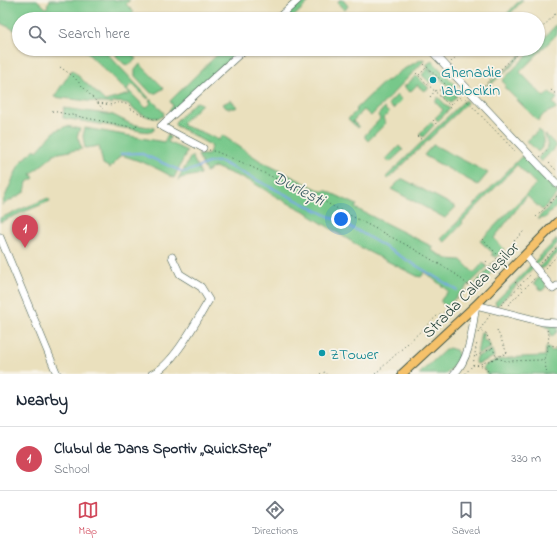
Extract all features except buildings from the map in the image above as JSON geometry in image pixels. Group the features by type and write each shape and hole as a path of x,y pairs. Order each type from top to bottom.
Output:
{"main road":[{"name":"Strada Calea Ieșilor","path":"402,374 476,305 557,222"}],"street":[{"path":"285,12 298,0"},
{"path":"203,148 161,123 237,56"},
{"path":"436,56 470,96 557,184"},
{"path":"0,237 58,374"},
{"path":"525,255 539,270 553,289 557,286"},
{"path":"152,374 159,371 169,362 209,300 201,287 180,274 172,257"},
{"path":"454,374 464,362 476,305 500,309 548,324 557,323"}],"path":[{"path":"545,25 557,12"},
{"path":"450,62 456,56"},
{"path":"514,56 470,96 467,101 515,151 518,150"},
{"path":"424,64 462,100"},
{"path":"60,67 73,76 103,109"},
{"path":"418,75 427,67"},
{"path":"416,73 453,109"},
{"path":"430,97 435,91 458,87"},
{"path":"551,90 557,95"},
{"path":"450,106 458,97"},
{"path":"98,102 112,105 115,103 127,104 131,106 131,109 161,123"},
{"path":"52,111 136,128 137,123"},
{"path":"433,120 437,125"},
{"path":"417,136 422,140"},
{"path":"203,148 223,154 325,202 414,249 457,275 470,287"},
{"path":"535,161 549,149"},
{"path":"549,163 557,171"},
{"path":"536,218 557,196"},
{"path":"514,241 524,230"},
{"path":"482,239 499,256"},
{"path":"500,309 523,290 557,247"},
{"path":"375,374 470,287 504,251"},
{"path":"500,309 519,286 557,256"},
{"path":"486,261 490,266"},
{"path":"515,282 523,290"},
{"path":"478,335 493,313"},
{"path":"546,329 549,334 546,357 544,359 547,374"},
{"path":"480,330 486,333 497,358"},
{"path":"497,330 507,353 500,356"},
{"path":"465,374 473,365 477,342"},
{"path":"548,345 557,346"},
{"path":"475,356 493,348"},
{"path":"477,365 497,358 506,361 544,359"},
{"path":"473,365 484,366 490,374"},
{"path":"320,374 325,372 327,374"}],"green space":[{"path":"0,0 37,0 46,8 50,1 49,0 130,0 126,4 134,12 12,12 12,29 0,23"},
{"path":"303,0 308,0 309,2 298,12 291,12"},
{"path":"339,0 343,0 348,6 345,10 338,3"},
{"path":"520,0 523,0 512,12 509,12"},
{"path":"557,24 557,34 545,46 545,37"},
{"path":"90,56 110,56 149,98 148,99 132,84 127,89 146,108 151,103 149,101 151,99 164,113 163,116 155,118 147,116 132,108 127,103 114,102 112,104 54,97 72,70 105,101 130,94"},
{"path":"116,56 133,56 136,59 129,65 124,64"},
{"path":"216,56 233,56 176,109 171,111 169,110 173,106 170,101"},
{"path":"519,56 521,56 512,66 484,90 483,89 498,75 505,71"},
{"path":"526,56 536,56 520,72 544,97 549,92 557,98 553,103 557,108 544,114 538,121 504,87 506,85 502,81"},
{"path":"422,59 425,60 371,116 364,110 353,121 359,127 358,128 348,119 357,110 356,109 385,81"},
{"path":"432,61 456,86 449,87 426,65"},
{"path":"140,64 164,88 156,93 151,93 135,76 135,70"},
{"path":"428,68 436,77 430,83 422,75"},
{"path":"416,76 429,88 424,91 417,85 410,92 404,87"},
{"path":"449,89 457,96 450,103 443,96"},
{"path":"397,95 402,100 393,109 388,104"},
{"path":"438,97 450,109 438,121 435,118 443,110 435,102"},
{"path":"231,100 237,107 226,108 223,104"},
{"path":"465,100 467,103 388,179 386,177"},
{"path":"197,102 202,104 182,123 184,126 219,140 222,135 262,162 323,192 325,190 357,205 355,208 433,247 431,250 447,259 461,260 474,273 483,263 487,267 446,307 441,300 448,291 425,272 421,277 417,276 365,250 309,215 310,214 280,199 252,182 215,167 206,172 198,155 208,155 212,146 175,125 176,121 193,104"},
{"path":"64,108 113,115 131,124 154,128 154,130 151,132 142,131 63,118"},
{"path":"384,108 389,113 383,119 386,123 368,141 365,138 365,135 380,119 378,115"},
{"path":"431,122 434,125 423,137 419,134"},
{"path":"67,126 80,129 77,136 82,149 53,154 54,155 31,174 34,178 27,182 25,192 2,205 21,162 35,149 37,151 55,131"},
{"path":"85,128 164,142 168,135 170,137 168,142 187,151 174,178 148,165 121,155 110,168 103,164 99,146 85,148 83,136"},
{"path":"539,130 543,136 544,144 538,152 527,141"},
{"path":"545,134 557,146 541,162 538,158 548,147"},
{"path":"433,145 488,173 478,185 425,156 424,155"},
{"path":"399,146 403,150 390,162 386,159"},
{"path":"192,156 201,174 178,180 190,158"},
{"path":"522,156 557,192 557,195 542,210 527,196 494,238 504,249 496,257 491,255 493,253 480,241 536,184 517,165 462,222 463,223 445,242 441,239"},
{"path":"401,179 456,207 445,218 391,189"},
{"path":"48,198 50,201 0,222 0,218"},
{"path":"557,198 557,206 545,218 537,219"},
{"path":"557,239 557,244 536,265 534,262"},
{"path":"557,249 557,254 542,269 539,267"},
{"path":"505,252 504,259 479,286 475,284"},
{"path":"531,265 534,267 518,284 515,282"},
{"path":"540,276 545,282 546,287 542,291 534,283"},
{"path":"514,283 517,285 497,306 495,302"},
{"path":"557,325 557,332 551,337 549,328 544,326"},
{"path":"481,332 484,333 482,339 488,342 491,348 477,354"},
{"path":"548,347 551,351 557,350 557,374 487,374 483,368 494,361 502,359 545,356 546,348"},
{"path":"449,348 456,350 460,358 446,374 419,374 445,350"},
{"path":"492,350 494,357 477,364 475,361 476,357"}],"waterway":[{"name":"Durlești","path":"121,154 140,153 183,172 211,162 221,162 360,232 457,290"}],"place":[{"name":"Ghenadie Iablocikin","path":"433,80"},
{"name":"Clubul de Dans Sportiv „QuickStep”","path":"25,248"},
{"name":"ZTower","path":"322,353"}]}
